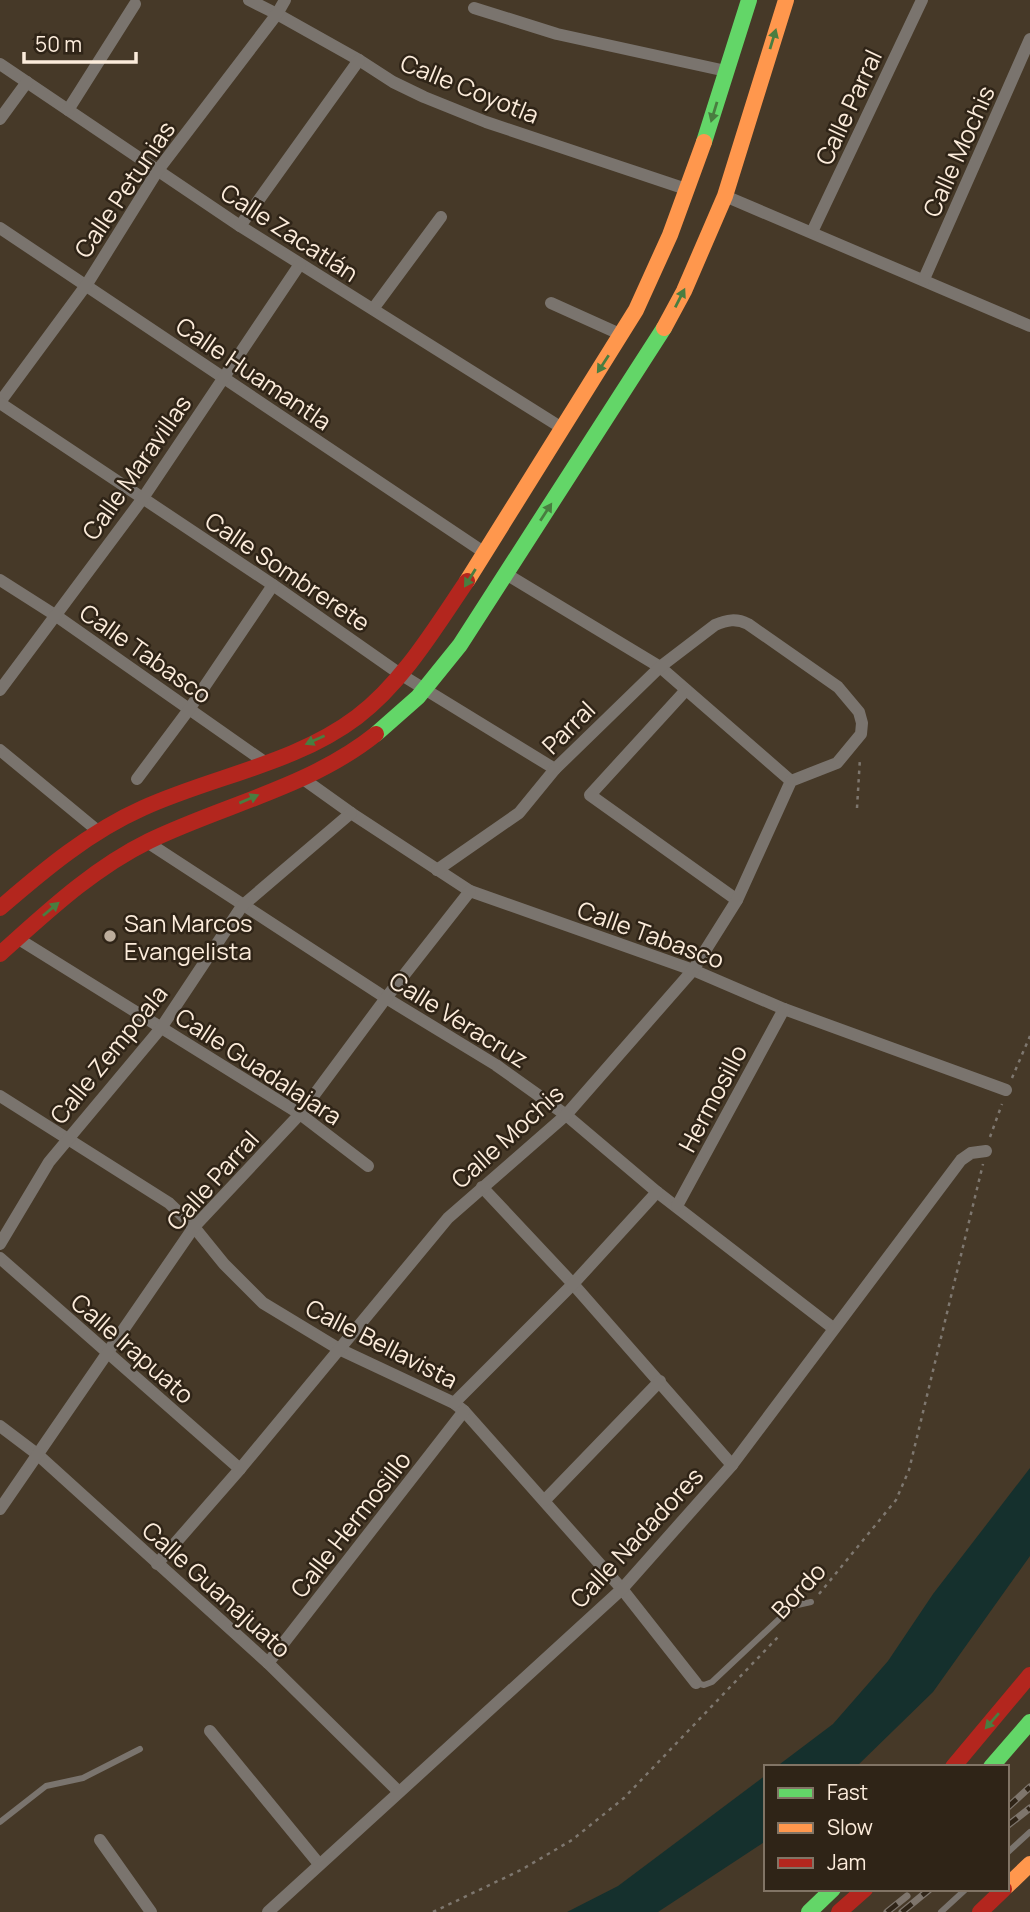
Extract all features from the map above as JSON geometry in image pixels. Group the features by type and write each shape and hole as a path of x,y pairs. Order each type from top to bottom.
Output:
{"main road":[{"path":"0,908 98,831 145,807 266,763 346,725 376,702 400,674 451,608 622,335 645,292 686,189 749,0"},
{"path":"0,954 108,864 147,842 302,778 369,740 392,723 425,690 456,650 506,574 664,328 684,291 725,196 786,0"},
{"path":"955,1765 1030,1675"},
{"path":"993,1765 1030,1723"},
{"path":"1009,1885 1030,1864"},
{"path":"809,1912 831,1891"},
{"path":"839,1912 863,1891"},
{"path":"981,1912 1003,1891"}],"street":[{"name":"Calle Coyotla","path":"248,0 359,60 393,82 456,111 686,189"},
{"name":"Calle Petunias","path":"0,403 87,284 158,170 285,0"},
{"name":"Calle Parral","path":"812,232 922,0"},
{"path":"68,110 135,4"},
{"path":"474,8 557,34 726,71"},
{"name":"Calle Mochis","path":"924,279 1030,39"},
{"path":"240,226 359,60"},
{"name":"Calle Zacatlán","path":"0,64 240,226 562,428"},
{"path":"0,119 27,82"},
{"path":"725,196 1030,326"},
{"path":"373,309 440,217"},
{"name":"Calle Huamantla","path":"0,228 485,553"},
{"name":"Calle Maravillas","path":"0,690 143,498 300,264"},
{"path":"551,303 622,335"},
{"name":"Calle Sombrerete","path":"0,403 274,585 400,674 555,769"},
{"path":"506,574 660,667 791,781 837,763 862,734"},
{"name":"Calle Tabasco","path":"0,580 55,615 266,763"},
{"path":"137,779 190,708 274,585"},
{"name":"Parral","path":"437,870 519,813 555,769 660,667 715,625 733,620 748,624 838,687 859,712 862,734"},
{"path":"686,690 590,795 737,900"},
{"path":"0,750 98,831"},
{"name":"Calle Tabasco","path":"302,778 470,891 693,970 784,1009 1006,1090"},
{"name":"Calle Mochis","path":"158,1564 448,1218 566,1115 693,970 737,900 791,781"},
{"name":"Calle Zempoala","path":"0,1244 49,1162 161,1028 242,906 351,813"},
{"name":"Calle Veracruz","path":"147,842 242,906 496,1065 566,1115 657,1192 833,1328"},
{"name":"Calle Parral","path":"0,1509 194,1227 300,1114 470,891"},
{"name":"Calle Guadalajara","path":"17,939 300,1114 368,1166"},
{"name":"Hermosillo","path":"677,1206 784,1009"},
{"name":"Calle Bellavista","path":"0,1096 169,1203 263,1303 339,1349 459,1407 622,1589 696,1683"},
{"name":"Calle Nadadores","path":"268,1912 622,1589 732,1465 961,1160 971,1153 985,1151"},
{"path":"482,1187 573,1284 732,1465"},
{"name":"Calle Hermosillo","path":"268,1663 459,1407 657,1192"},
{"name":"Calle Irapuato","path":"0,1258 240,1469"},
{"path":"545,1500 660,1381"},
{"name":"Calle Guanajuato","path":"0,1426 37,1454 268,1663 398,1791"},
{"path":"210,1731 319,1864"},
{"path":"100,1840 151,1912"}],"lane":[{"path":"696,1683 704,1685 712,1682 793,1606 811,1602"},
{"path":"0,1822 46,1786 83,1778 140,1749"},
{"path":"1009,1851 1030,1832"},
{"path":"941,1912 964,1891"}],"path":[{"path":"857,808 862,734"},
{"name":"Bordo","path":"811,1602 830,1583 896,1500 909,1470 985,1151"},
{"name":"Bordo","path":"433,1912 521,1870 572,1840 624,1798 784,1630"}],"water":[{"path":"1030,1468 1030,1556 933,1692 858,1765 779,1765 833,1724 888,1661 933,1594"},
{"path":"764,1776 764,1842 658,1912 567,1912 618,1886"}],"railway":[{"path":"1009,1806 1030,1787"},
{"path":"1009,1824 1030,1808"},
{"path":"902,1912 928,1891"},
{"path":"887,1912 907,1896"}],"traffic: fast":[{"path":"704,142 749,0"},
{"path":"376,734 418,697 460,645 664,328"},
{"path":"993,1765 1030,1722"},
{"path":"809,1912 831,1891"}],"traffic: slow":[{"path":"664,328 684,291 725,196 786,0"},
{"path":"467,581 636,310 670,235 704,142"},
{"path":"1009,1884 1030,1864"}],"traffic: jam":[{"path":"0,908 68,853 104,828 170,797 307,747 357,717 404,671 467,581"},
{"path":"0,954 70,893 128,852 177,828 295,782 323,768 376,734"},
{"path":"955,1765 1030,1675"},
{"path":"839,1912 863,1891"},
{"path":"980,1912 1002,1891"}],"place":[{"name":"San Marcos Evangelista","path":"110,936"}]}
